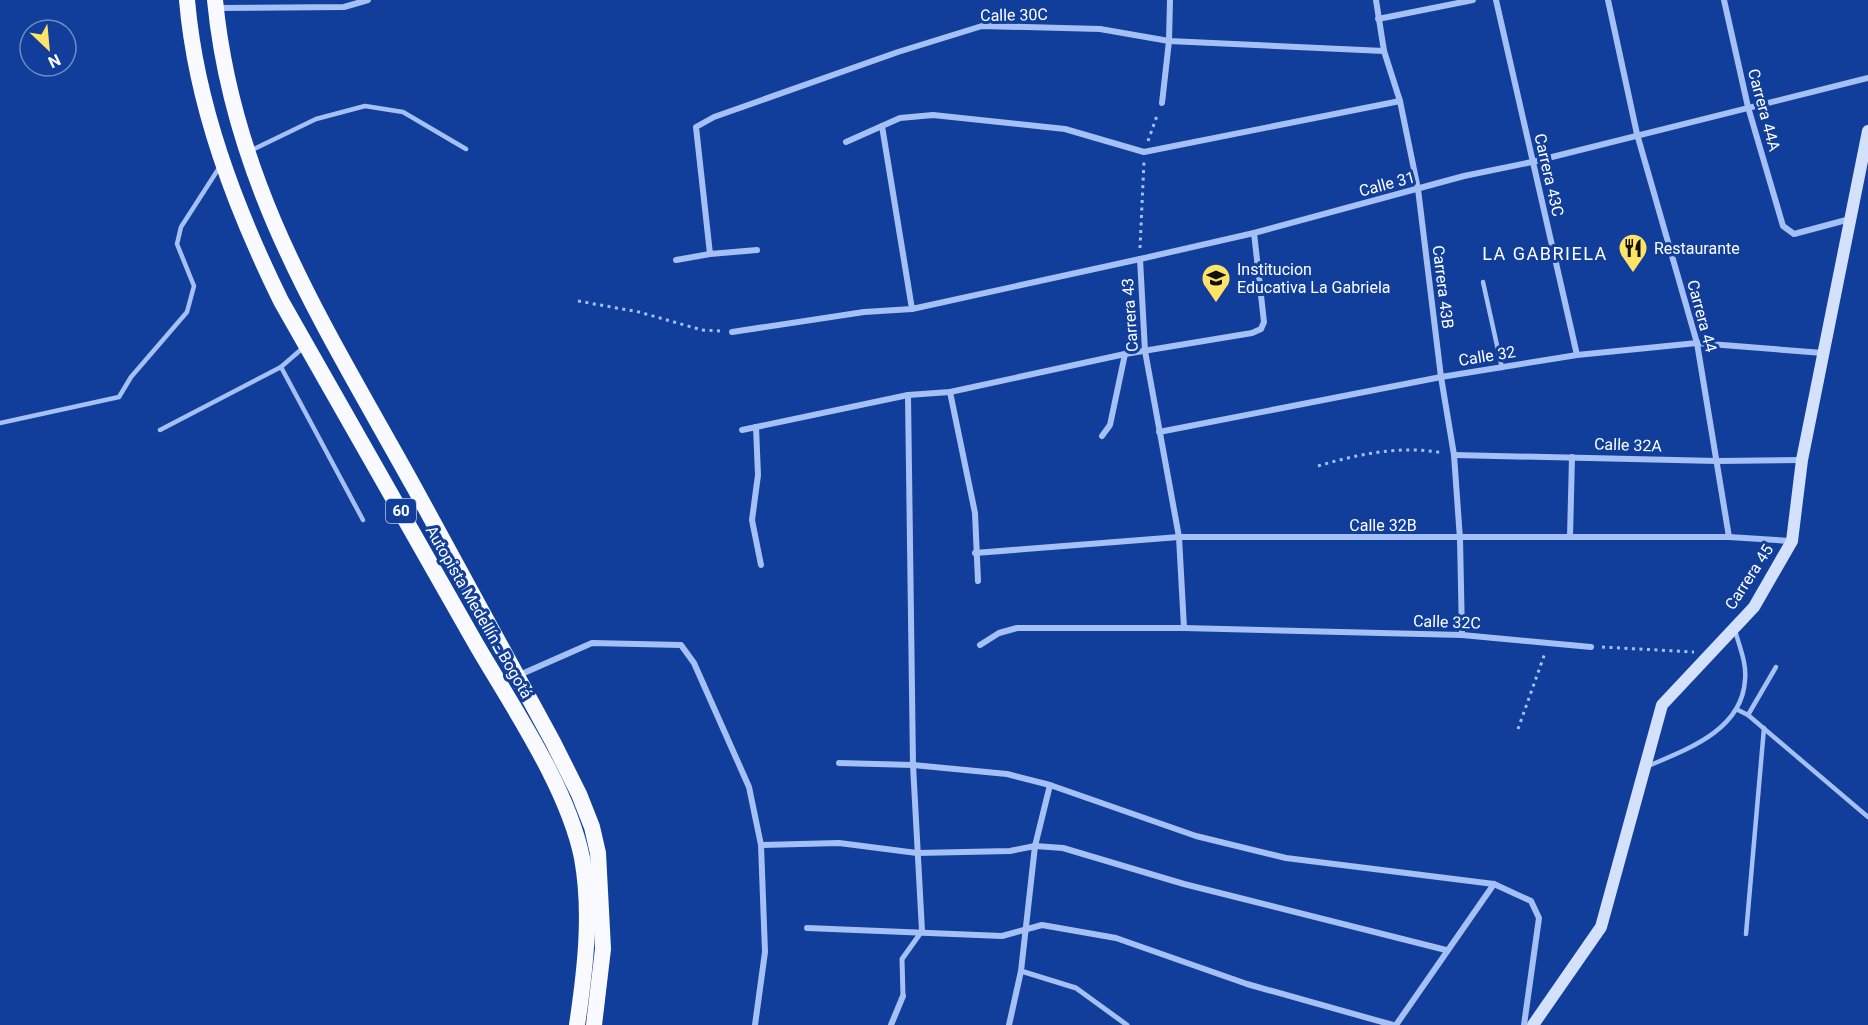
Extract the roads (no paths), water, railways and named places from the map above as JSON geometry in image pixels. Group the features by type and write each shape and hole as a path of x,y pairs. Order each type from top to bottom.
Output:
{"highway":[{"name":"Autopista Medellín - Bogotá","path":"187,0 201,84 222,163 259,256 306,345 524,727 569,816 582,858 585,915 585,963 577,1025"},
{"name":"Autopista Medellín - Bogotá","path":"215,4 223,56 247,152 277,233 315,311 579,794 598,853 603,949 594,1025"}],"main road":[{"name":"Carrera 45","path":"1533,1025 1600,927 1662,705 1708,653 1735,629 1754,607 1792,541 1802,460 1868,131"}],"street":[{"path":"215,4 344,7 368,0"},
{"path":"1162,103 1169,41 1170,0"},
{"name":"Carrera 43B","path":"1376,0 1384,51 1400,101 1418,189 1441,377 1454,455 1460,539 1462,635"},
{"path":"1378,19 1473,0"},
{"name":"Carrera 43C","path":"1496,0 1577,355"},
{"name":"Carrera 44","path":"1608,0 1637,134 1697,343 1729,537"},
{"name":"Carrera 44A","path":"1724,0 1748,107 1783,226 1794,234 1850,219"},
{"name":"Calle 30C","path":"710,254 696,127 714,117 887,56 982,26 1100,29 1169,41 1384,51"},
{"name":"Calle 31","path":"732,332 864,312 912,309 1140,259 1254,233 1464,176 1532,162 1868,78"},
{"path":"846,141 900,118 933,115 1065,129 1144,152 1400,101"},
{"path":"882,126 912,309"},
{"path":"742,430 908,395 950,392 1125,354 1252,333 1261,329 1264,322 1254,233"},
{"path":"676,260 757,250"},
{"name":"Carrera 43","path":"1140,259 1144,351 1179,537 1184,628"},
{"name":"Calle 32","path":"1159,432 1441,377 1577,355 1697,343 1823,353"},
{"path":"1102,436 1110,425 1125,354"},
{"path":"950,392 975,513 978,581"},
{"path":"891,1025 903,996 902,960 922,932 913,765 908,395"},
{"path":"756,427 758,475 752,520 761,565"},
{"name":"Calle 32A","path":"1454,455 1717,461 1802,460"},
{"path":"1570,537 1572,457"},
{"name":"Calle 32B","path":"975,553 1179,537 1460,539 1729,537 1792,541"},
{"name":"Calle 32C","path":"980,645 999,633 1017,628 1184,628 1462,635 1591,646"},
{"path":"516,677 592,643 681,645 694,663 749,787 761,845 765,952 755,1025"},
{"path":"839,763 913,765 1007,774 1050,785 1196,836 1286,858 1494,884 1532,901 1539,918 1524,1025"},
{"path":"1009,1025 1022,971 1024,932 1035,846 1050,785"},
{"path":"761,845 839,843 917,853 1010,851 1035,846 1063,848 1184,884 1446,950"},
{"path":"807,928 1002,936 1024,932 1042,925 1116,938 1247,984 1394,1025 1494,884"},
{"path":"1022,971 1076,988 1127,1025"}],"lane":[{"path":"247,152 316,119 365,106 403,112 466,149"},
{"path":"0,423 119,397 131,377 187,312 194,286 177,244 181,227 222,163"},
{"path":"1483,282 1502,368"},
{"path":"160,430 280,367 306,345"},
{"path":"280,367 363,520"},
{"path":"1645,767 1683,751 1716,732 1738,710 1745,680 1743,659 1735,629"},
{"path":"1748,715 1776,667"},
{"path":"1738,710 1764,728 1868,817"},
{"path":"1746,934 1764,728"}],"place":[{"name":"Restaurante","path":"1633,274"},
{"name":"Institucion Educativa La Gabriela","path":"1216,304"}],"district":[{"name":"LA GABRIELA","path":"1545,253"}]}
